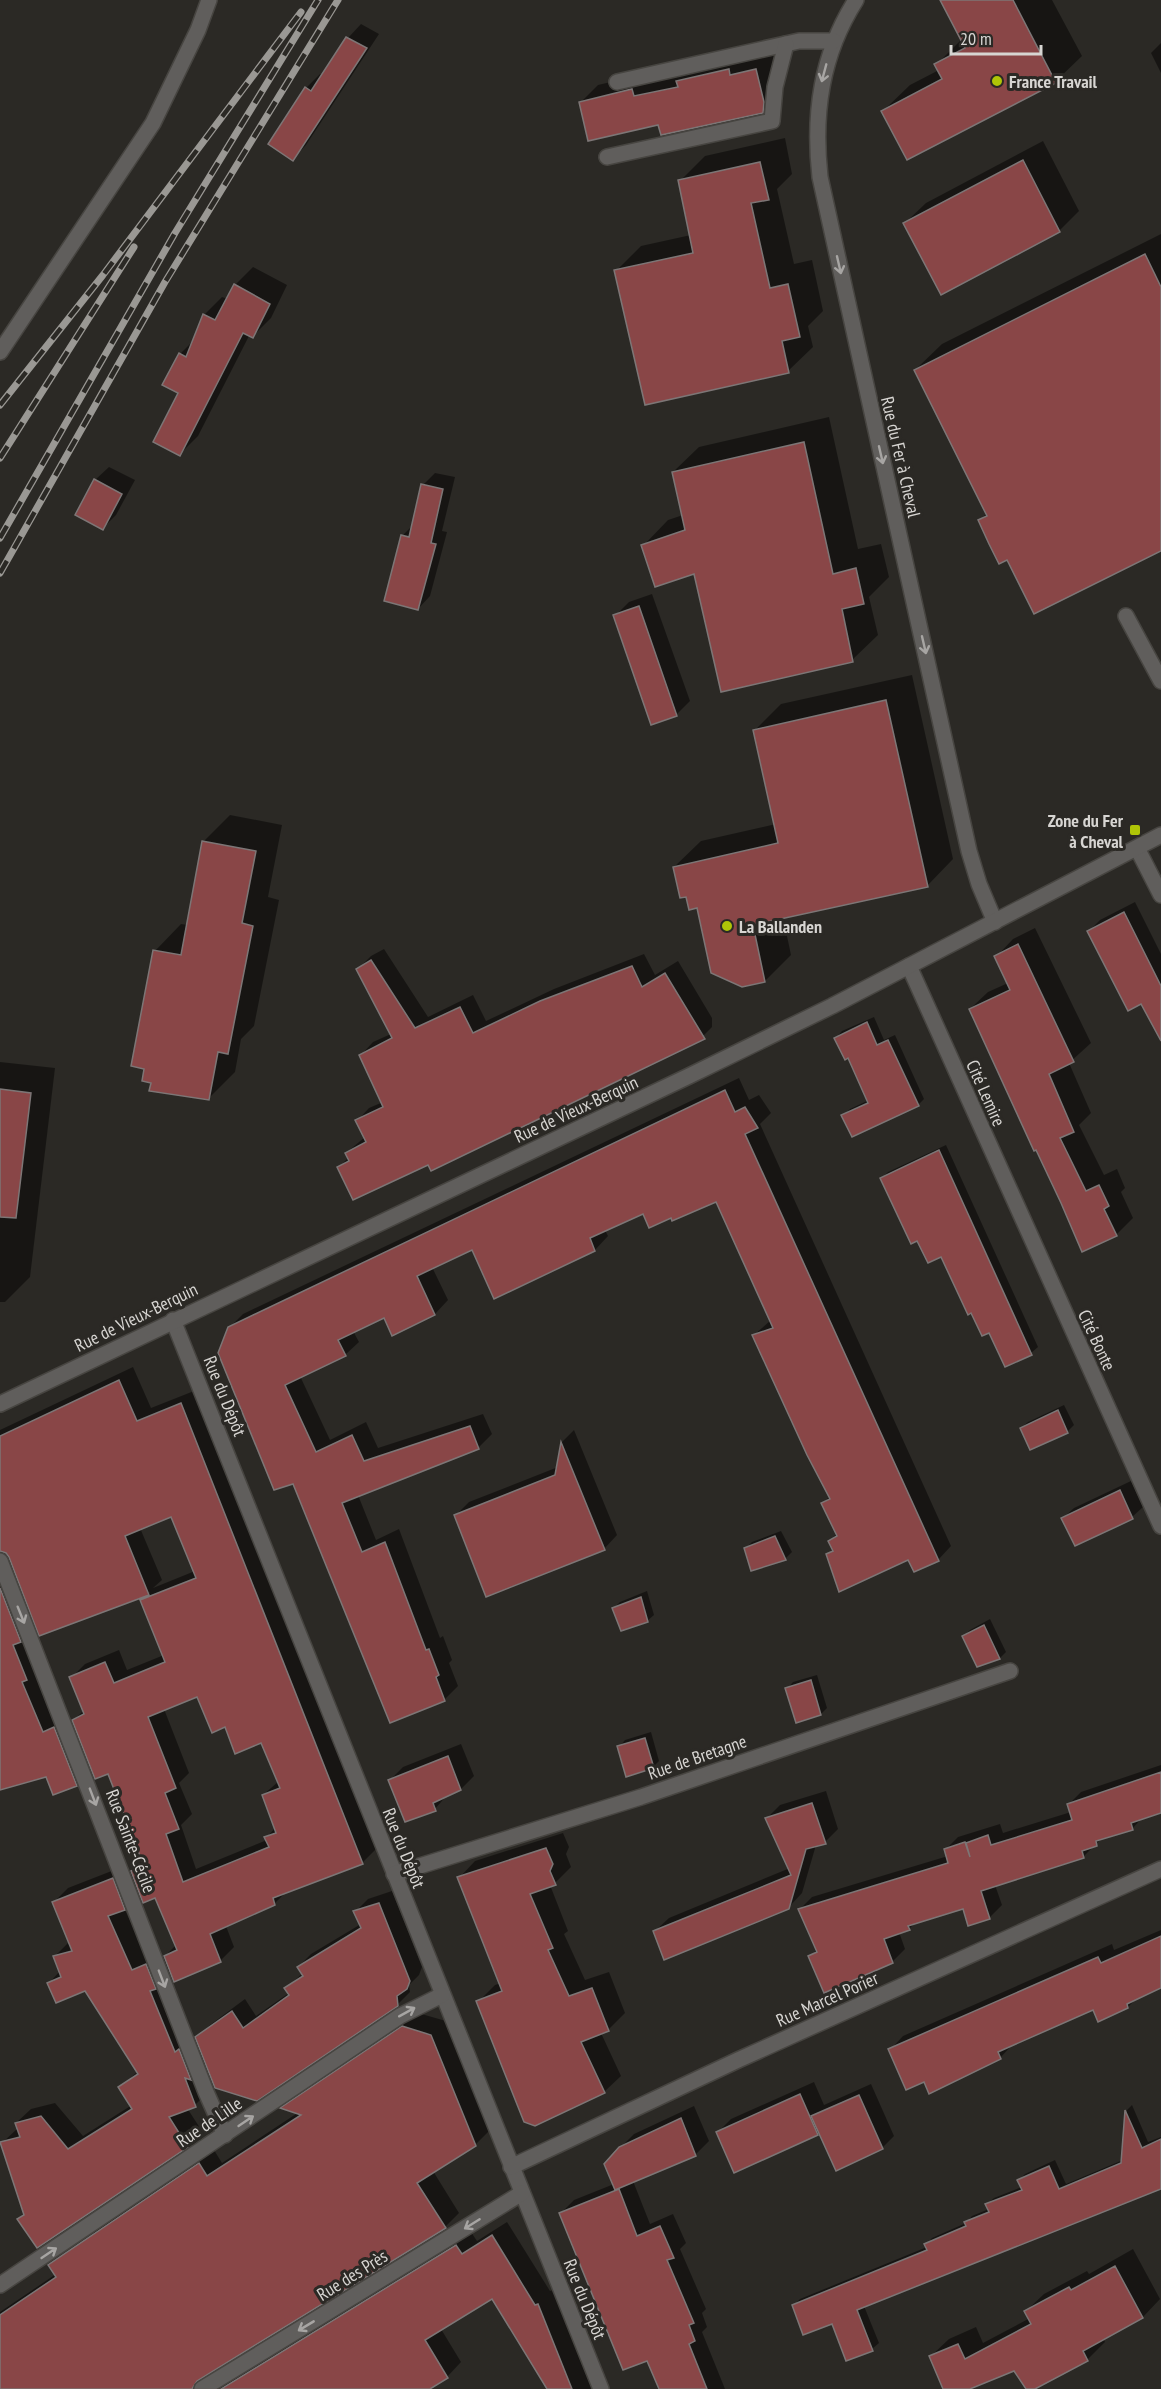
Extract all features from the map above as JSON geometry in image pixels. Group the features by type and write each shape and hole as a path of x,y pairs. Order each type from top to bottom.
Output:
{"street":[{"path":"0,352 153,123 198,30 208,0"},
{"name":"Rue du Fer à Cheval","path":"856,0 834,41 821,85 818,105 820,177 969,851 979,884 995,922"},
{"path":"617,82 799,41 834,41"},
{"path":"607,157 772,121 775,87 786,44"},
{"path":"1126,616 1161,681"},
{"name":"Rue de Vieux-Berquin","path":"0,1404 690,1076 995,922 1161,835"},
{"path":"1137,848 1161,895"},
{"name":"Cité Lemire","path":"909,966 1028,1235"},
{"name":"Cité Bonte","path":"1028,1235 1161,1526"},
{"name":"Rue du Dépôt","path":"173,1320 601,2389"},
{"name":"Rue Sainte-Cécile","path":"0,1561 206,2092 225,2135"},
{"name":"Rue de Bretagne","path":"394,1874 641,1797 1010,1671"},
{"name":"Rue Marcel Porier","path":"511,2167 749,2055 1161,1869"},
{"name":"Rue de Lille","path":"0,2286 400,2016 442,1995"},
{"name":"Rue des Près","path":"202,2389 522,2193"}],"building":[{"name":"France Travail","path":"940,0 1013,0 1056,83 907,160 881,111 942,79 934,64 965,48"},
{"path":"346,37 367,48 293,161 268,144 305,87 311,91"},
{"path":"729,69 730,75 756,69 764,102 763,113 661,135 658,125 588,141 579,102 632,89 634,96 678,87 676,81"},
{"path":"1023,160 1060,232 941,295 903,223"},
{"path":"760,162 769,200 751,203 770,288 788,284 800,337 782,341 789,373 645,405 614,270 693,253 678,180"},
{"path":"1145,254 1161,287 1161,551 1034,614 1007,560 999,564 989,544 978,520 987,516 914,370"},
{"path":"234,284 270,304 253,338 243,333 180,456 153,442 178,393 162,385 179,353 186,357 203,314 215,320"},
{"path":"804,442 833,574 856,568 864,604 842,609 853,662 721,692 694,574 655,587 641,545 685,530 672,472"},
{"path":"94,479 122,494 103,530 75,515"},
{"path":"421,484 443,489 431,543 436,544 418,610 384,601 401,535 409,537"},
{"path":"639,606 677,716 651,725 613,615"},
{"path":"886,700 928,887 753,925 765,982 742,987 711,973 697,908 689,910 686,897 680,898 673,867 778,843 753,730"},
{"path":"202,841 256,851 242,923 253,926 228,1054 218,1052 209,1100 149,1091 151,1083 142,1081 144,1069 131,1066 153,950 181,955"},
{"path":"1124,912 1161,986 1161,1041 1141,1004 1128,1011 1087,931"},
{"path":"1018,944 1074,1062 1049,1074 1074,1132 1060,1138 1086,1191 1099,1185 1109,1206 1104,1209 1117,1236 1082,1252 969,1009 1010,990 994,956"},
{"path":"371,960 415,1028 460,1007 473,1033 540,1001 632,966 642,987 665,973 705,1039 431,1171 428,1165 353,1200 337,1167 349,1161 345,1153 366,1142 355,1120 383,1107 359,1055 392,1038 356,969"},
{"path":"867,1022 877,1045 888,1040 919,1106 852,1137 841,1115 868,1103 848,1058 845,1060 834,1038"},
{"path":"0,1089 31,1093 16,1218 0,1217"},
{"path":"725,1090 735,1112 745,1107 758,1128 745,1134 939,1561 914,1572 908,1560 839,1592 826,1554 833,1551 828,1541 837,1536 821,1503 830,1499 807,1455 752,1335 773,1328 716,1202 649,1228 643,1214 590,1238 595,1251 494,1299 472,1250 417,1276 435,1315 392,1336 384,1318 338,1340 346,1356 285,1385 316,1452 352,1435 364,1461 470,1426 479,1449 342,1503 362,1552 385,1542 426,1650 429,1649 439,1675 436,1677 445,1701 390,1723 293,1484 274,1490 218,1353 228,1327"},
{"path":"939,1150 1032,1355 1005,1367 989,1333 982,1336 971,1313 968,1315 941,1257 928,1263 917,1241 911,1244 880,1178"},
{"path":"119,1380 137,1421 181,1403 363,1864 273,1898 275,1905 210,1934 221,1962 174,1982 164,1956 177,1950 155,1898 143,1903 131,1871 144,1866 108,1774 95,1779 72,1720 84,1714 69,1677 105,1662 114,1683 165,1662 140,1600 196,1578 171,1517 125,1536 149,1595 39,1636 9,1557 0,1551 0,1436","holes":["197,1697 212,1733 225,1727 235,1754 261,1743 280,1788 262,1795 276,1833 264,1837 269,1847 183,1882 166,1834 179,1829 165,1793 176,1788 148,1717"]},
{"path":"1058,1410 1068,1433 1030,1450 1020,1428"},
{"path":"561,1442 605,1550 486,1597 454,1515 555,1475"},
{"path":"1120,1490 1133,1519 1075,1546 1061,1518"},
{"path":"775,1536 786,1560 751,1571 744,1548"},
{"path":"0,1588 21,1642 13,1645 27,1680 22,1682 43,1732 54,1727 77,1786 53,1795 46,1777 0,1790"},
{"path":"641,1597 648,1622 621,1631 612,1608"},
{"path":"984,1625 1000,1659 977,1667 962,1636"},
{"path":"811,1680 821,1715 796,1723 785,1688"},
{"path":"645,1738 654,1768 626,1777 617,1746"},
{"path":"448,1756 461,1790 433,1803 436,1811 405,1822 388,1780"},
{"path":"1161,1772 1161,1813 1131,1823 1133,1830 1096,1841 1097,1846 1082,1851 1084,1858 981,1891 990,1919 968,1926 963,1909 908,1926 910,1930 884,1939 893,1963 824,1993 808,1956 817,1952 798,1909 948,1863 944,1849 965,1842 970,1857 966,1843 988,1835 991,1845 1072,1820 1067,1804"},
{"path":"812,1803 826,1844 806,1849 789,1909 664,1960 653,1931 791,1875 765,1818"},
{"path":"546,1848 553,1864 550,1871 556,1885 530,1894 553,1948 548,1950 569,1996 592,1988 609,2031 581,2042 605,2093 535,2126 524,2122 476,2001 502,1991 457,1877"},
{"path":"113,1878 125,1910 108,1916 132,1970 146,1964 156,1989 150,1991 175,2052 179,2049 191,2080 185,2078 196,2107 169,2117 188,2147 37,2248 17,2219 24,2215 0,2142 20,2137 15,2123 41,2116 68,2149 132,2109 118,2087 138,2074 85,1991 56,2003 47,1983 61,1977 53,1956 72,1951 52,1902"},
{"path":"379,1903 410,1981 407,1989 397,1996 398,2006 257,2101 215,2088 195,2037 232,2011 243,2028 289,1995 284,1988 303,1976 297,1967 361,1928 353,1911"},
{"path":"1161,1936 1161,1988 1127,2004 1128,2008 1098,2022 1093,2010 998,2052 1001,2059 929,2094 924,2082 906,2090 888,2049 1098,1957 1101,1963"},
{"path":"402,2026 431,2035 476,2146 417,2183 446,2228 197,2381 192,2389 0,2389 0,2315 56,2277 48,2265 199,2163 207,2176 301,2115 280,2108"},
{"path":"800,2094 818,2135 734,2173 716,2132"},
{"path":"859,2095 883,2149 836,2171 811,2116"},
{"path":"1125,2110 1142,2148 1161,2139 1161,2189 857,2310 873,2351 846,2361 832,2324 803,2335 792,2305 927,2250 924,2244 966,2226 964,2222 989,2212 985,2204 1022,2190 1017,2180 1049,2166 1059,2189 1121,2163"},
{"path":"681,2118 696,2156 615,2190 604,2164 619,2147"},
{"path":"619,2189 637,2236 660,2226 674,2258 667,2260 694,2323 689,2325 695,2341 689,2344 707,2389 659,2389 647,2361 623,2370 559,2213"},
{"path":"492,2235 535,2305 538,2304 572,2389 547,2389 492,2299 425,2340 448,2378 430,2389 221,2389 456,2245 462,2254"},
{"path":"1115,2266 1143,2318 1083,2351 1088,2361 1035,2389 1026,2389 1014,2371 970,2389 943,2389 929,2356 958,2344 965,2359 1031,2324 1024,2311 1069,2287 1071,2290"}],"railway":[{"path":"0,538 175,233 318,0"},
{"path":"0,573 165,282 338,0"},
{"path":"0,405 103,275 301,12"},
{"path":"0,458 134,247"}],"place":[{"name":"France Travail","path":"997,81"},
{"name":"Zone du Fer à Cheval","path":"1135,830"},
{"name":"La Ballanden","path":"727,926"}]}
